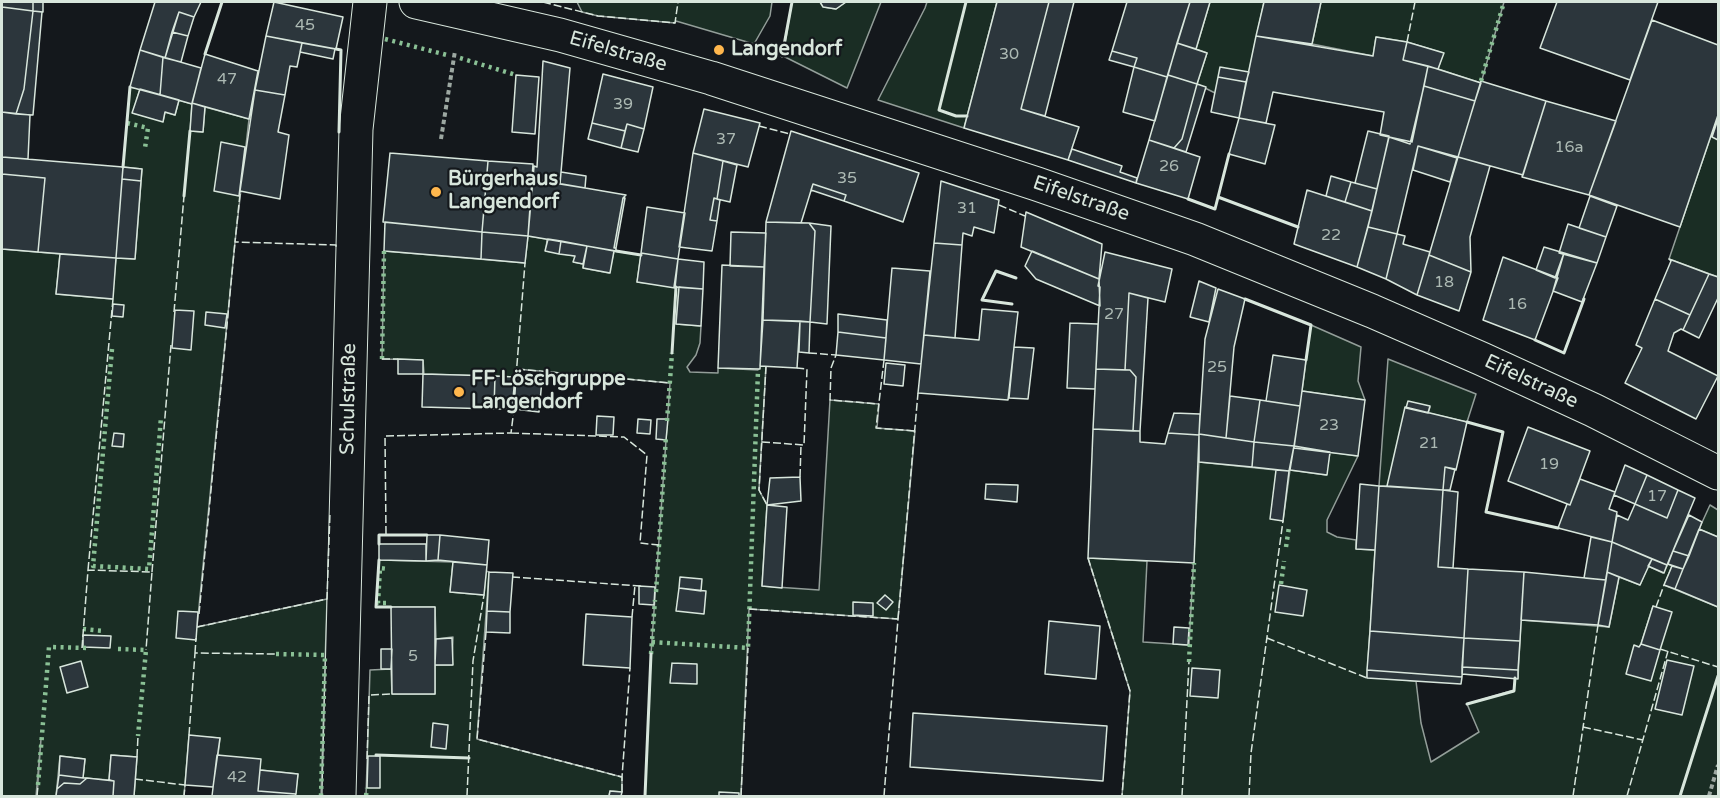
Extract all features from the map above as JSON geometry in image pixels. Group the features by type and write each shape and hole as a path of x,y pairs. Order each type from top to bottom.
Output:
{"main road":[{"name":"Schulstraße","path":"339,796 356,129 370,2"},
{"name":"Eifelstraße","path":"416,2 617,51 711,78 1037,184 1185,235 1317,288 1482,359 1593,410 1719,473"}],"path":[{"path":"441,139 462,12"},
{"path":"1709,796 1719,765"}],"green space":[{"path":"577,2 772,2 770,16 754,44 676,21 675,23 598,16 582,12"},
{"path":"792,2 820,2 824,7 836,9 846,2 881,2 847,88 783,56"},
{"path":"927,2 997,2 964,128 878,100"},
{"path":"1210,2 1264,2 1249,72 1215,93 1197,84 1207,53 1196,49"},
{"path":"1321,2 1504,2 1481,83 1438,69 1443,53 1407,42 1376,37 1373,56 1312,44"},
{"path":"130,87 140,89 133,113 163,121 165,112 175,115 179,100 192,104 190,131 203,132 205,107 249,119 197,627 327,599 321,796 295,796 298,774 260,770 218,755 220,738 189,736 184,796 134,796 137,757 111,755 109,780 83,778 85,759 60,756 56,796 37,796 41,739 36,796 2,796 2,249 60,254 56,294 112,299 116,258 135,259 142,169 123,167"},
{"path":"1718,115 1718,277 1669,259"},
{"path":"528,236 547,239 546,251 575,256 574,262 583,264 583,268 609,273 614,251 641,255 637,282 679,287 676,324 701,326 700,343 696,355 687,367 690,372 718,373 718,368 758,370 760,366 766,366 759,490 767,505 762,586 819,590 830,400 879,404 877,428 915,431 898,619 749,609 741,796 645,796 651,654 670,383 517,369 515,377 424,374 423,360 382,359 384,251 525,263"},
{"path":"1311,325 1361,347 1358,381 1365,400 1302,391"},
{"path":"1388,359 1476,394 1467,422 1428,413 1430,407 1387,486 1379,486"},
{"path":"1330,452 1358,456 1327,520 1327,532 1337,537 1356,540 1356,549 1375,550 1367,677 1416,681 1421,723 1431,762 1479,732 1467,704 1514,690 1515,678 1518,678 1521,620 1609,627 1619,577 1640,585 1648,566 1663,573 1668,564 1672,566 1664,585 1718,607 1718,796 1122,796 1130,691 1088,558 1147,561 1143,642 1189,645 1199,462 1276,470 1283,521 1290,470 1326,475","holes":["1653,606 1659,650 1641,644"]},
{"path":"1710,505 1718,510 1718,537 1699,529"},
{"path":"379,560 453,562 450,592 484,595 486,571 489,572 477,739 622,777 622,792 610,791 609,796 366,796 370,670 391,669 392,694 435,694 435,665 452,665 453,637 436,639 435,607 376,607"}],"building":[{"path":"2,2 33,2 33,11 2,7"},
{"path":"33,2 43,2 43,12 33,11"},
{"path":"155,2 201,2 194,17 179,12 165,58 140,50"},
{"path":"274,2 343,17 336,49 266,36"},
{"path":"820,2 846,2 836,9 823,7"},
{"path":"997,2 1049,2 1021,109 1079,127 1068,160 964,128"},
{"path":"1049,2 1074,2 1045,116 1021,109"},
{"path":"1127,2 1190,2 1167,77 1134,67 1137,58 1112,51"},
{"path":"1190,2 1210,2 1196,49 1177,43"},
{"path":"1264,2 1321,2 1312,44 1256,36"},
{"path":"1557,2 1658,2 1630,80 1540,48"},
{"path":"2,7 33,11 24,89 16,114 2,112"},
{"path":"33,11 42,12 33,115 16,114 24,89"},
{"path":"179,12 194,17 188,36 172,32"},
{"path":"1652,20 1718,45 1718,115 1680,227 1589,195"},
{"path":"172,32 188,36 181,62 165,58"},
{"path":"266,36 302,43 297,67 290,66 285,95 255,90"},
{"path":"1256,36 1373,56 1376,37 1407,42 1403,60 1428,66 1412,142 1380,135 1384,112 1273,92 1266,123 1239,118"},
{"path":"1407,42 1444,53 1438,69 1403,60"},
{"path":"302,43 335,49 333,59 300,52"},
{"path":"1177,43 1207,53 1197,84 1168,75"},
{"path":"140,50 163,57 160,95 130,87"},
{"path":"1112,51 1137,58 1134,67 1109,60"},
{"path":"205,54 258,71 249,119 192,103"},
{"path":"163,57 201,68 192,104 160,95"},
{"path":"543,61 570,68 560,184 533,179 534,166 537,167"},
{"path":"1428,66 1481,83 1475,101 1424,86"},
{"path":"1134,67 1167,77 1155,121 1123,112"},
{"path":"1220,67 1249,72 1246,82 1218,77"},
{"path":"603,74 653,87 644,129 627,124 625,131 592,123"},
{"path":"516,75 539,77 535,134 512,132"},
{"path":"1168,75 1197,84 1182,139 1174,148 1149,140"},
{"path":"1218,77 1246,82 1239,118 1211,112"},
{"path":"1481,81 1546,101 1523,175 1458,157"},
{"path":"1197,84 1206,87 1186,152 1174,148 1182,139"},
{"path":"1424,86 1475,101 1458,157 1418,146 1397,234 1368,227 1389,137 1410,144"},
{"path":"140,89 179,100 175,115 165,112 163,122 132,113"},
{"path":"255,90 285,95 278,132 289,135 280,199 240,191"},
{"path":"1546,101 1616,121 1589,195 1522,177"},
{"path":"192,103 205,107 203,132 190,131"},
{"path":"704,109 760,123 748,167 693,153"},
{"path":"2,112 30,115 28,159 2,157"},
{"path":"1239,118 1275,125 1265,164 1229,154"},
{"path":"1718,119 1718,140 1712,137"},
{"path":"592,123 625,131 621,148 588,139"},
{"path":"627,124 644,129 638,152 621,148"},
{"path":"791,131 919,173 903,222 844,201 846,195 813,184 801,223 766,222"},
{"path":"1368,131 1389,136 1377,189 1355,183"},
{"path":"1149,140 1200,157 1188,199 1136,183"},
{"path":"221,142 245,147 239,196 214,191"},
{"path":"1418,146 1457,158 1450,182 1413,170"},
{"path":"1072,149 1122,166 1120,172 1137,178 1136,183 1068,160"},
{"name":"Bürgerhaus Langendorf","path":"390,153 488,161 482,232 383,222"},
{"path":"693,153 723,161 717,199 714,198 710,220 717,221 712,251 679,247"},
{"path":"2,157 123,167 116,258 38,252 45,178 2,174"},
{"path":"1458,157 1490,166 1470,237 1471,272 1429,255"},
{"path":"488,161 533,164 528,236 482,232"},
{"path":"723,161 737,165 730,202 717,199"},
{"path":"123,167 142,169 141,181 122,179"},
{"path":"561,172 586,176 585,188 560,184"},
{"path":"2,174 45,178 38,252 2,249"},
{"path":"1331,176 1351,182 1345,202 1326,196"},
{"path":"122,179 141,181 135,259 116,258"},
{"path":"533,179 626,195 623,198 614,248 616,251 528,236"},
{"path":"941,181 999,200 994,233 974,227 972,236 963,233 962,245 934,243"},
{"path":"1351,182 1377,189 1372,211 1345,202"},
{"path":"813,184 846,195 844,201 811,190"},
{"path":"1307,190 1372,211 1357,267 1294,244"},
{"path":"1590,196 1617,206 1606,237 1579,228"},
{"path":"623,198 625,198 616,248 614,248"},
{"path":"714,198 720,200 717,221 710,220"},
{"path":"647,207 685,213 678,259 641,253"},
{"path":"1026,212 1102,244 1099,279 1021,247"},
{"path":"385,222 482,232 481,259 384,251"},
{"path":"766,222 809,223 815,231 810,322 763,320"},
{"path":"809,223 831,226 827,324 810,322 815,231"},
{"path":"1568,224 1606,237 1597,263 1559,253"},
{"path":"1368,227 1397,234 1386,279 1357,267"},
{"path":"482,232 528,236 525,263 481,259"},
{"path":"731,232 766,233 764,267 730,266"},
{"path":"1397,234 1405,236 1403,244 1430,252 1417,295 1386,279"},
{"path":"548,239 561,241 559,254 545,251"},
{"path":"561,241 587,246 583,264 573,262 575,256 559,254"},
{"path":"934,243 962,245 955,338 924,335"},
{"path":"587,246 614,251 610,273 583,268"},
{"path":"1544,247 1564,253 1555,278 1536,270"},
{"path":"1032,251 1099,279 1100,306 1036,279 1025,266"},
{"path":"1105,252 1172,269 1165,302 1129,293 1125,370 1096,369 1100,287 1098,286"},
{"path":"641,253 678,259 675,288 637,282"},
{"path":"1564,253 1597,263 1582,302 1553,291"},
{"path":"60,254 116,258 113,299 56,294"},
{"path":"1429,255 1471,272 1459,311 1417,295"},
{"path":"1503,257 1558,278 1535,340 1483,320"},
{"path":"678,259 704,262 703,289 674,287"},
{"path":"1669,259 1709,274 1690,315 1655,299 1671,261"},
{"path":"722,265 764,267 760,369 718,368"},
{"path":"892,268 930,271 921,364 884,360"},
{"path":"1709,274 1718,277 1718,298 1699,338 1683,330"},
{"path":"1199,281 1216,288 1209,322 1190,317"},
{"path":"679,287 703,289 701,326 676,324"},
{"path":"1218,289 1245,299 1234,347 1226,438 1199,434 1205,339"},
{"path":"1129,293 1148,298 1140,431 1133,431 1136,377 1130,370 1125,370"},
{"path":"1655,299 1690,315 1683,330 1674,333 1668,351 1718,376 1696,419 1625,383 1642,348 1636,345"},
{"path":"113,304 124,305 123,317 112,316"},
{"path":"982,309 1018,312 1008,400 918,393 924,335 979,340"},
{"path":"175,310 194,311 191,350 172,348"},
{"path":"206,312 227,314 225,328 205,325"},
{"path":"838,314 887,320 886,338 838,332"},
{"path":"763,320 800,321 797,368 760,366"},
{"path":"800,321 810,322 809,353 799,352"},
{"path":"1070,323 1098,324 1095,389 1067,388"},
{"path":"838,332 886,338 884,360 836,355"},
{"path":"1014,347 1034,348 1028,399 1009,398"},
{"path":"1273,355 1306,360 1300,406 1266,401"},
{"path":"398,359 423,360 423,374 398,374"},
{"path":"886,363 905,365 903,386 884,384"},
{"path":"1096,369 1130,370 1136,377 1133,431 1093,429"},
{"name":"FF Löschgruppe Langendorf","path":"423,374 495,376 494,409 422,407"},
{"path":"495,376 515,377 512,409 494,409"},
{"path":"516,377 542,380 539,412 514,409"},
{"path":"1302,391 1365,400 1358,456 1294,448"},
{"path":"1230,396 1260,400 1254,442 1226,438"},
{"path":"1260,400 1300,406 1294,446 1254,442"},
{"path":"1408,401 1430,406 1428,413 1406,408"},
{"path":"1405,407 1467,422 1456,470 1445,467 1443,490 1387,486"},
{"path":"1174,413 1200,414 1199,435 1168,433"},
{"path":"597,416 614,417 613,435 596,435"},
{"path":"638,419 651,420 650,434 637,433"},
{"path":"657,419 668,419 666,440 656,439"},
{"path":"1528,427 1590,451 1570,505 1508,481"},
{"path":"1093,429 1140,431 1140,442 1165,444 1168,433 1199,435 1194,563 1088,558"},
{"path":"114,433 124,434 123,447 112,446"},
{"path":"1199,434 1254,442 1252,467 1199,462"},
{"path":"1254,442 1294,446 1289,471 1252,467"},
{"path":"1294,446 1330,452 1327,475 1290,470"},
{"path":"1625,465 1647,475 1635,504 1614,495"},
{"path":"1445,467 1455,469 1450,490 1443,490"},
{"path":"1276,470 1289,471 1283,521 1270,519"},
{"path":"1647,475 1678,490 1667,518 1635,504"},
{"path":"800,477 801,501 767,505 770,478"},
{"path":"1580,479 1615,492 1609,509 1617,512 1612,542 1558,528"},
{"path":"986,484 1018,485 1017,502 985,499"},
{"path":"1360,484 1379,486 1375,550 1356,549"},
{"path":"1379,486 1443,490 1438,567 1468,569 1464,638 1370,631"},
{"path":"1443,490 1458,492 1453,568 1438,567"},
{"path":"1678,490 1695,498 1667,565 1612,542 1617,515 1628,520 1635,504 1667,518"},
{"path":"767,505 787,507 782,588 762,586"},
{"path":"1689,515 1702,522 1689,556 1673,551"},
{"path":"1699,529 1718,537 1718,607 1675,589"},
{"path":"427,535 440,535 438,560 426,561"},
{"path":"440,535 489,540 487,565 438,560"},
{"path":"1591,537 1612,542 1606,580 1584,578"},
{"path":"1612,542 1652,559 1640,585 1607,572"},
{"path":"379,544 426,544 426,561 379,560"},
{"path":"1673,551 1689,556 1683,569 1668,564"},
{"path":"1652,559 1667,565 1664,573 1648,566"},
{"path":"453,562 487,565 484,595 450,592"},
{"path":"1672,566 1683,569 1675,589 1664,585"},
{"path":"1468,569 1524,572 1520,641 1464,638"},
{"path":"489,572 513,573 510,612 487,611"},
{"path":"1524,572 1606,580 1598,625 1521,620"},
{"path":"1607,572 1619,577 1609,627 1598,625"},
{"path":"680,577 702,579 701,591 679,588"},
{"path":"1279,585 1307,590 1303,616 1275,612"},
{"path":"639,586 655,587 654,605 639,604"},
{"path":"679,588 706,591 704,614 676,611"},
{"path":"885,595 893,602 886,610 877,603"},
{"path":"853,602 873,603 873,616 853,615"},
{"path":"1653,606 1672,612 1660,650 1641,644"},
{"path":"391,607 435,607 435,694 392,694"},
{"path":"178,611 198,612 196,640 176,638"},
{"path":"487,611 510,612 510,633 486,632"},
{"path":"586,614 632,617 630,668 583,665"},
{"path":"1049,621 1100,626 1096,679 1045,674"},
{"path":"1174,627 1189,628 1188,645 1173,644"},
{"path":"1370,631 1464,638 1462,677 1367,670"},
{"path":"83,635 111,636 110,648 83,647"},
{"path":"452,638 453,665 435,665 436,639"},
{"path":"1464,638 1520,641 1518,670 1462,667"},
{"path":"1641,644 1660,650 1651,681 1626,674 1634,645 1639,647"},
{"path":"381,649 392,649 391,669 381,669"},
{"path":"1667,660 1694,666 1682,715 1655,709"},
{"path":"81,661 88,687 67,693 60,667"},
{"path":"672,663 697,664 697,684 670,683"},
{"path":"1462,667 1518,670 1518,679 1462,674"},
{"path":"1192,668 1220,670 1218,698 1190,696"},
{"path":"1367,670 1462,677 1461,684 1367,678"},
{"path":"913,713 1107,726 1103,781 910,767"},
{"path":"433,723 448,725 446,749 431,747"},
{"path":"189,735 220,738 213,787 185,785"},
{"path":"111,755 137,757 134,796 113,796 114,781 109,780"},
{"path":"217,755 261,759 258,791 296,794 295,796 212,796"},
{"path":"60,756 85,759 83,778 59,775"},
{"path":"368,756 380,756 380,788 367,788"},
{"path":"260,770 298,774 296,794 258,791"},
{"path":"59,775 87,778 80,784 64,783 57,789"},
{"path":"87,778 114,781 113,796 56,796 57,789 64,783 80,784"},
{"path":"610,791 622,792 621,796 609,796"},
{"path":"719,792 739,793 739,796 719,796"}],"hedge":[{"path":"1481,81 1504,2"},
{"path":"385,39 447,55"},
{"path":"460,58 516,75"},
{"path":"127,123 148,128 145,148"},
{"path":"382,359 384,251"},
{"path":"112,349 93,566 149,569 161,417"},
{"path":"667,421 672,353"},
{"path":"652,642 748,648 758,370"},
{"path":"656,592 666,436"},
{"path":"1286,547 1289,527"},
{"path":"1281,584 1284,561"},
{"path":"1189,662 1194,563"},
{"path":"386,603 378,603 380,568 388,569"},
{"path":"651,654 655,600"},
{"path":"83,629 103,631"},
{"path":"38,785 49,647 88,648"},
{"path":"118,649 146,650 138,736"},
{"path":"276,654 325,655 321,796"},
{"path":"366,796 367,788"}],"fence":[{"path":"543,2 598,16 675,23 678,2"},
{"path":"1407,42 1415,2"},
{"path":"759,126 790,134"},
{"path":"240,194 235,242 336,245 336,248"},
{"path":"174,312 184,196"},
{"path":"999,205 1025,216"},
{"path":"199,614 235,242"},
{"path":"516,377 525,263"},
{"path":"88,570 113,299"},
{"path":"152,572 171,345"},
{"path":"809,353 836,355 831,368 830,400 879,404"},
{"path":"382,359 398,359"},
{"path":"884,360 876,428 915,431"},
{"path":"766,366 759,490 767,505"},
{"path":"762,442 804,445 807,369 797,368"},
{"path":"517,369 670,383"},
{"path":"898,619 918,393"},
{"path":"386,534 385,436 511,433 514,409"},
{"path":"511,433 624,437 647,455 640,543 659,545"},
{"path":"800,477 801,445"},
{"path":"197,627 327,599 330,512"},
{"path":"1249,796 1251,753 1283,521"},
{"path":"1088,558 1130,691 1122,796"},
{"path":"82,648 88,570 152,572 146,650"},
{"path":"512,577 641,586"},
{"path":"632,617 635,585"},
{"path":"1656,607 1664,585"},
{"path":"467,796 473,661 484,595"},
{"path":"749,609 898,619 884,796"},
{"path":"1573,796 1598,625"},
{"path":"486,632 477,739 622,777 630,668"},
{"path":"195,653 196,638"},
{"path":"1267,638 1367,678"},
{"path":"741,796 748,648"},
{"path":"1660,649 1718,667"},
{"path":"1627,796 1668,651"},
{"path":"189,735 195,653 276,654"},
{"path":"1182,796 1189,662"},
{"path":"367,759 369,695 392,694"},
{"path":"1583,727 1643,740"},
{"path":"137,757 138,736"},
{"path":"622,777 622,792"},
{"path":"135,779 185,785 184,796"},
{"path":"37,796 38,785"}],"wall":[{"path":"205,54 222,2"},
{"path":"782,56 792,2"},
{"path":"966,2 939,110 956,116 967,116"},
{"path":"336,49 341,50 339,132"},
{"path":"123,167 130,87"},
{"path":"184,196 190,131"},
{"path":"1188,199 1215,209 1229,154"},
{"path":"1218,197 1298,227"},
{"path":"616,251 641,255"},
{"path":"1012,304 982,300 996,271 1016,278"},
{"path":"672,353 676,287"},
{"path":"1245,299 1311,325 1306,360"},
{"path":"1535,340 1564,353 1584,299"},
{"path":"1467,422 1503,432 1486,512 1558,528"},
{"path":"379,544 379,535 427,535"},
{"path":"379,560 376,607 391,607"},
{"path":"645,796 651,654"},
{"path":"1680,796 1718,676"},
{"path":"1467,704 1514,691 1515,678"},
{"path":"376,755 469,758"}],"place":[{"name":"Langendorf","path":"719,50"},
{"name":"Bürgerhaus Langendorf","path":"436,192"},
{"name":"FF Löschgruppe Langendorf","path":"459,392"}]}
